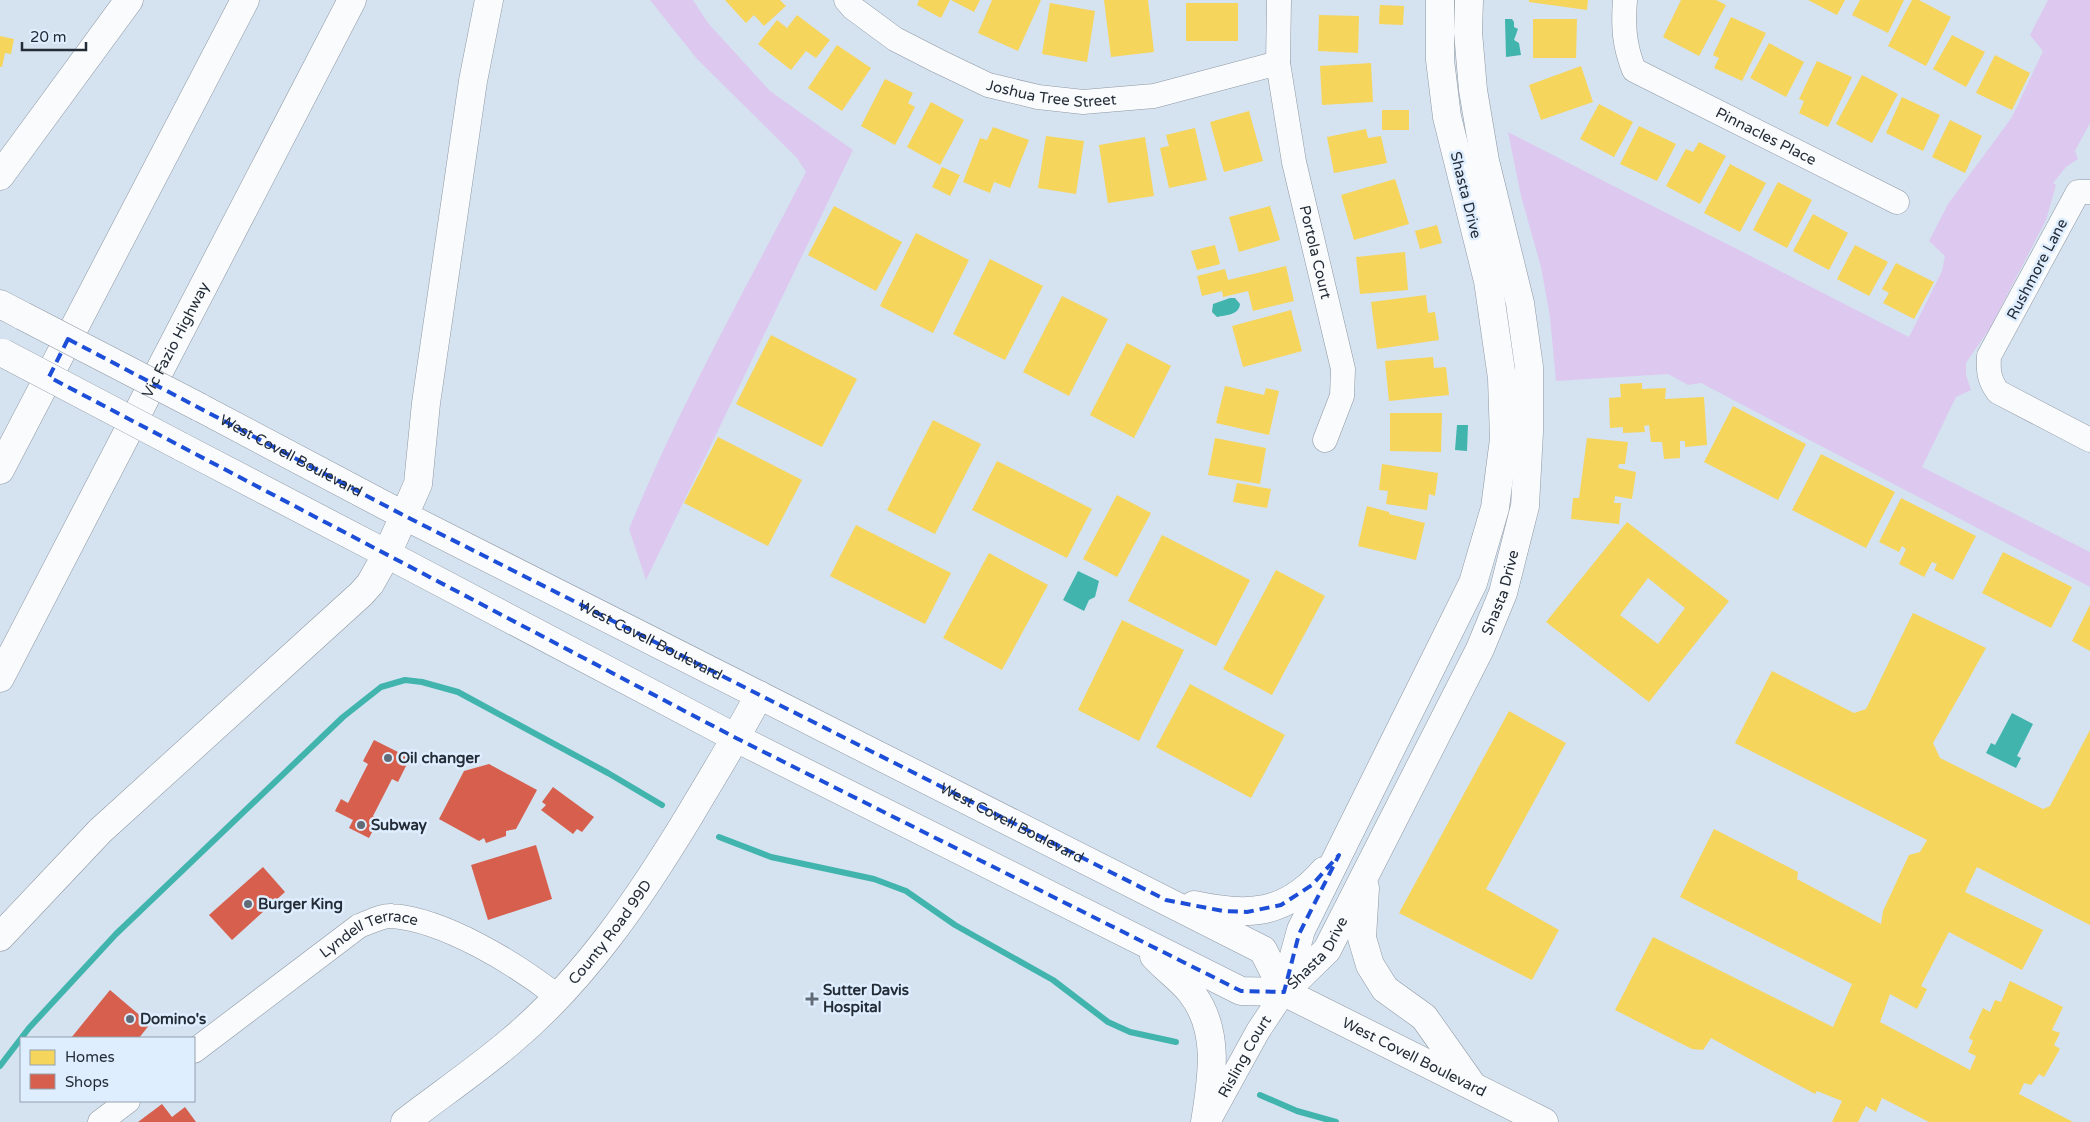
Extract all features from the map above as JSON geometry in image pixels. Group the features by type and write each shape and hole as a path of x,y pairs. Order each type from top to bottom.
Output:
{"main road":[{"path":"0,176 129,0"},
{"path":"0,470 245,0"},
{"name":"Vic Fazio Highway","path":"0,678 352,0"},
{"path":"0,937 100,831 360,594 370,584 387,554 418,484 434,344 474,81 489,0"},
{"name":"Shasta Drive","path":"1284,992 1299,934 1474,583 1495,508 1504,438 1502,378 1488,281 1447,117 1440,60 1440,0"},
{"name":"Shasta Drive","path":"1284,992 1327,950 1480,649 1503,592 1525,506 1529,432 1529,368 1520,302 1486,161 1473,90 1468,32 1469,0"},
{"name":"West Covell Boulevard","path":"12,310 405,516 1263,950 1284,992"},
{"name":"West Covell Boulevard","path":"1,352 736,738 1241,991 1284,992 1544,1122"},
{"name":"County Road 99D","path":"405,1122 511,1041 557,996 600,947 647,884 736,738 759,695"},
{"path":"1166,900 1223,911 1247,912 1281,905 1312,885 1339,855"},
{"path":"1366,876 1362,938 1370,965 1385,990 1424,1017 1472,1085"},
{"path":"1139,940 1190,991 1206,1015 1213,1054 1212,1082 1206,1122"}],"street":[{"name":"Joshua Tree Street","path":"846,0 853,8 895,39 938,61 988,85 1038,97 1083,102 1154,96 1278,63"},
{"name":"Portola Court","path":"1279,0 1278,63 1294,162 1343,369 1342,396 1325,440"},
{"name":"Pinnacles Place","path":"1625,0 1626,48 1634,70 1897,202"},
{"name":"Rushmore Lane","path":"2090,192 2078,192 1989,356 1988,371 1991,384 1998,392 2090,440"},
{"name":"Lyndell Terrace","path":"195,1050 359,926 390,915 441,927 527,973 557,996"},
{"name":"Risling Court","path":"1206,1122 1258,1031 1284,992"},
{"path":"100,1122 127,1102"}],"highlighted area":[{"path":"68,339 405,516 1166,900 1223,911 1247,912 1281,905 1312,885 1339,855 1299,934 1284,992 1241,991 736,738 49,377"}],"shaded area":[{"path":"650,0 693,0 708,23 770,91 853,150 646,580 629,529 648,483 691,393 806,172 797,158 697,59"},
{"path":"2048,0 2090,0 2090,123 2075,151 2078,159 2066,167 2053,183 2056,185 2046,220 1990,328 1966,363 1966,375 1971,390 1956,397 1922,467 2090,552 2090,587 1701,383 1688,385 1668,374 1556,381 1550,317 1541,267 1521,196 1508,132 1909,337 1942,271 1945,256 1929,241 1948,204 2012,117 2043,51 2030,35"},
{"path":"1505,19 1512,19 1514,27 1518,29 1514,40 1519,43 1521,55 1506,57"},
{"path":"1235,298 1240,304 1239,308 1232,314 1217,317 1212,312 1213,304"},
{"path":"1457,425 1468,425 1467,451 1455,450"},
{"path":"1078,571 1099,581 1095,597 1089,600 1084,611 1063,600"},
{"path":"2012,713 2033,724 2017,756 2021,758 2016,768 1986,753 1991,743 1995,745"}],"building: Homes":[{"path":"725,0 780,0 786,6 764,26 754,15 746,23"},
{"path":"919,0 950,0 941,18 917,5"},
{"path":"951,0 980,0 974,12"},
{"path":"992,0 1041,0 1018,51 978,33"},
{"path":"1104,0 1148,0 1154,52 1111,57"},
{"path":"1529,0 1588,0 1587,10 1529,2"},
{"path":"1681,0 1716,0 1726,5 1699,56 1663,37"},
{"path":"1808,0 1845,0 1837,15"},
{"path":"1860,0 1904,0 1888,33 1852,15"},
{"path":"1912,0 1919,0 1951,17 1926,66 1888,46"},
{"path":"1050,3 1095,11 1087,62 1042,54"},
{"path":"1186,3 1238,3 1238,41 1186,41"},
{"path":"1380,5 1404,6 1403,25 1379,24"},
{"path":"797,15 830,40 816,58 806,51 791,70 758,44 777,20 787,28"},
{"path":"1319,15 1359,16 1358,53 1318,51"},
{"path":"1731,17 1766,33 1742,81 1714,68 1719,58 1713,55"},
{"path":"1533,19 1577,19 1576,58 1533,58"},
{"path":"1952,35 1985,52 1966,87 1933,69"},
{"path":"0,36 14,39 11,54 5,53 2,67 0,67"},
{"path":"1769,43 1804,62 1786,97 1750,78"},
{"path":"837,45 871,68 842,111 808,88"},
{"path":"1995,55 2030,73 2012,110 1976,93"},
{"path":"1817,61 1852,77 1828,127 1799,113 1804,101 1799,99"},
{"path":"1371,63 1373,102 1322,105 1320,66"},
{"path":"1581,66 1593,102 1541,120 1529,85"},
{"path":"1862,75 1898,94 1872,143 1836,124"},
{"path":"885,79 913,93 908,103 915,107 895,145 861,126"},
{"path":"1902,97 1940,115 1923,151 1886,133"},
{"path":"931,102 964,120 940,165 907,147"},
{"path":"1599,104 1633,122 1614,157 1580,139"},
{"path":"1382,110 1409,110 1409,130 1382,130"},
{"path":"1249,111 1263,161 1224,172 1210,122"},
{"path":"1950,120 1982,136 1965,173 1932,157"},
{"path":"1639,126 1676,144 1657,181 1620,164"},
{"path":"993,127 1029,140 1010,188 994,182 990,193 963,182 980,138 987,140"},
{"path":"1195,128 1207,180 1169,188 1160,148 1169,146 1166,135"},
{"path":"1366,129 1368,138 1381,136 1387,163 1334,173 1327,137"},
{"path":"1046,136 1084,141 1076,194 1038,188"},
{"path":"1145,137 1154,196 1108,203 1099,145"},
{"path":"1699,142 1726,156 1700,204 1666,186 1686,149 1693,152"},
{"path":"1730,164 1766,183 1740,232 1704,213"},
{"path":"942,167 960,175 950,196 932,187"},
{"path":"1395,179 1409,224 1354,240 1341,195"},
{"path":"1778,182 1812,200 1787,248 1753,230"},
{"path":"834,206 902,242 876,291 808,255"},
{"path":"1270,206 1280,240 1239,252 1229,217"},
{"path":"1813,214 1848,233 1829,270 1793,251"},
{"path":"1437,225 1442,243 1420,249 1415,231"},
{"path":"916,233 969,260 933,333 880,306"},
{"path":"1215,245 1220,264 1197,270 1191,251"},
{"path":"1855,245 1888,262 1869,296 1837,279"},
{"path":"1405,252 1408,290 1360,294 1356,257"},
{"path":"990,259 1043,286 1005,360 953,334"},
{"path":"1896,263 1934,282 1914,319 1883,303 1889,293 1882,289"},
{"path":"1286,266 1294,301 1253,311 1248,291 1223,297 1222,291 1202,296 1197,276 1225,269 1228,280"},
{"path":"1426,295 1428,313 1435,312 1439,340 1377,349 1371,302"},
{"path":"1062,296 1108,319 1069,396 1023,372"},
{"path":"1291,310 1302,351 1243,367 1232,326"},
{"path":"771,335 857,379 822,447 736,404"},
{"path":"1127,343 1171,366 1134,438 1090,415"},
{"path":"1433,357 1434,368 1446,367 1449,395 1389,401 1385,361"},
{"path":"1642,383 1642,389 1666,388 1665,399 1704,397 1707,445 1685,447 1685,441 1680,441 1680,458 1664,459 1662,442 1651,442 1649,425 1644,426 1645,432 1623,433 1623,427 1610,428 1609,398 1621,397 1620,384"},
{"path":"1225,386 1264,395 1266,388 1279,391 1269,435 1216,423"},
{"path":"1733,406 1806,444 1778,500 1704,462"},
{"path":"1390,413 1442,413 1441,452 1390,451"},
{"path":"933,420 981,444 935,534 887,510"},
{"path":"718,437 802,480 768,546 684,503"},
{"path":"1215,438 1266,448 1260,484 1208,475"},
{"path":"1587,438 1628,442 1625,464 1619,464 1618,468 1636,472 1632,499 1615,496 1614,503 1621,503 1619,524 1571,519 1573,498 1579,498"},
{"path":"1821,454 1895,492 1866,548 1792,510"},
{"path":"997,461 1092,509 1067,558 972,510"},
{"path":"1382,464 1438,473 1435,496 1429,494 1427,510 1386,504 1388,491 1379,490"},
{"path":"1237,483 1271,489 1267,508 1233,502"},
{"path":"1117,495 1151,513 1117,577 1083,559"},
{"path":"1901,498 1976,536 1953,580 1934,570 1937,564 1932,562 1924,577 1899,564 1906,549 1902,546 1899,552 1879,542"},
{"path":"1367,506 1425,523 1416,560 1358,546"},
{"path":"1627,522 1729,601 1649,702 1546,622","holes":["1648,578 1685,608 1658,644 1620,615"]},
{"path":"856,525 951,573 925,624 830,576"},
{"path":"1162,535 1250,580 1216,646 1128,601"},
{"path":"2003,552 2072,587 2051,628 1982,593"},
{"path":"989,553 1048,585 1002,670 943,638"},
{"path":"1276,570 1325,596 1272,695 1223,669"},
{"path":"2090,605 2090,651 2072,641"},
{"path":"1913,613 1986,648 1933,743 1940,758 2043,809 2050,806 2090,730 2090,925 1977,867 1965,892 2043,930 2022,970 1949,932 1921,986 1927,989 1917,1009 1890,994 1880,1022 1970,1070 1976,1056 1968,1052 1973,1041 1969,1038 1983,1008 1990,1012 1995,1000 2001,1002 2010,981 2063,1007 2052,1030 2060,1033 2054,1045 2060,1049 2044,1077 2039,1074 2031,1085 2024,1083 2019,1094 2073,1122 1929,1122 1882,1098 1876,1112 1866,1106 1858,1122 1832,1122 1842,1101 1817,1091 1815,1094 1711,1038 1703,1050 1692,1049 1615,1010 1653,937 1833,1027 1852,984 1680,897 1714,829 1798,872 1797,879 1881,924 1883,911 1909,855 1920,852 1927,840 1735,743 1772,671 1854,713 1866,709"},
{"path":"1122,620 1184,650 1139,741 1078,710"},
{"path":"1190,684 1285,735 1251,798 1156,747"},
{"path":"1509,711 1566,743 1486,889 1559,930 1532,980 1399,913"}],"building: Shops":[{"path":"374,740 410,758 398,782 392,779 373,816 379,819 369,838 349,828 353,820 335,811 341,799 348,803 368,764 363,761"},
{"path":"489,764 537,790 516,829 506,831 506,836 486,843 484,838 479,841 439,819 464,771"},
{"path":"553,787 594,817 582,832 577,829 573,834 541,810 546,805 542,802"},
{"path":"536,845 552,899 488,920 471,865"},
{"path":"263,867 285,892 232,940 209,915"},
{"path":"110,990 150,1024 140,1037 72,1037"},
{"path":"162,1104 172,1117 185,1107 196,1122 138,1122"}],"waterway":[{"path":"22,1037 116,934 343,717 381,687 405,680 422,682 458,692 608,773 662,805"},
{"path":"719,837 771,857 874,879 906,891 955,925 1053,980 1108,1022 1130,1032 1176,1042"},
{"path":"0,1066 20,1040"},
{"path":"1260,1095 1297,1111 1336,1122"}],"place":[{"name":"Oil changer","path":"388,758"},
{"name":"Subway","path":"361,825"},
{"name":"Burger King","path":"248,904"},
{"name":"Sutter Davis Hospital","path":"812,999"},
{"name":"Domino's","path":"130,1019"}]}
